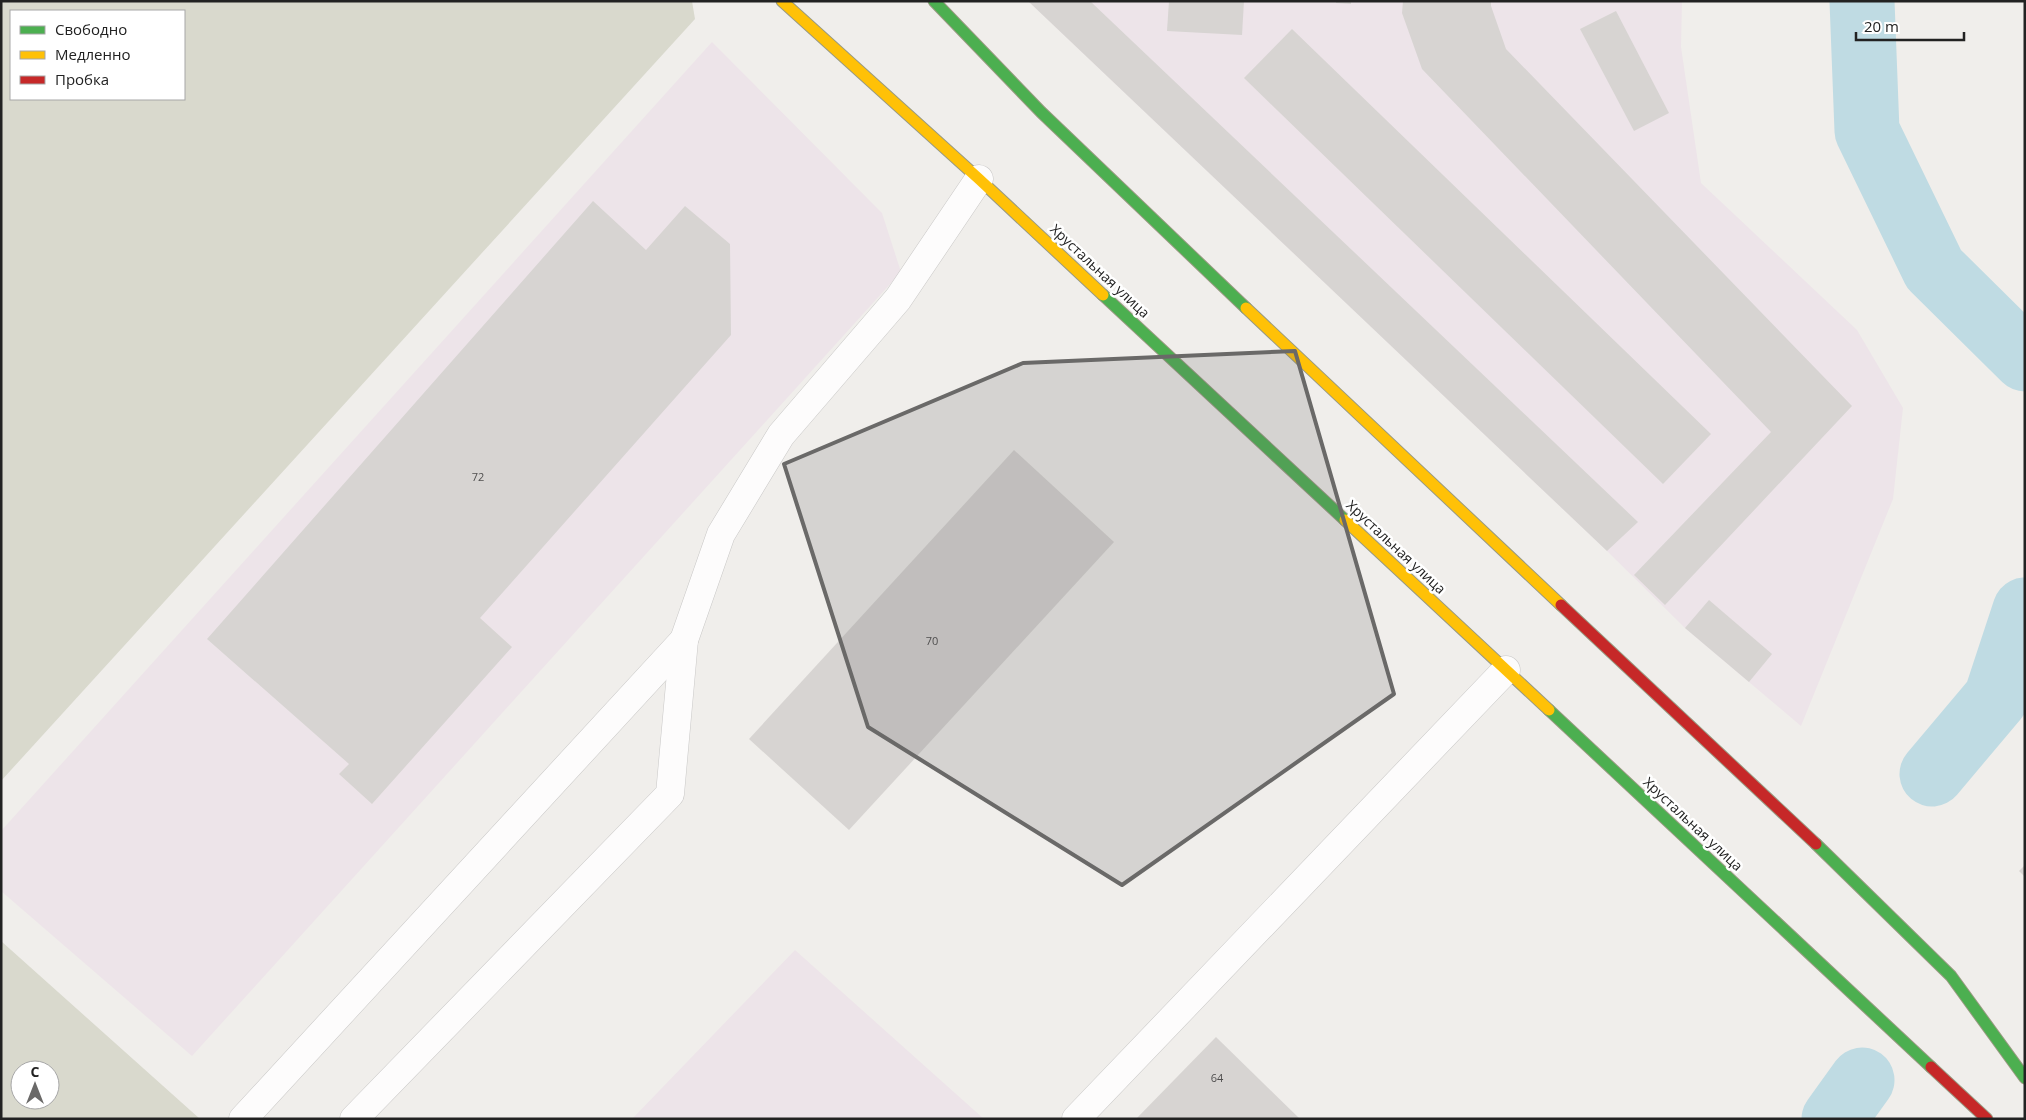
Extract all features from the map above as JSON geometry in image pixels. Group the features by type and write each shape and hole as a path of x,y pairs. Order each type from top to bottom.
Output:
{"street":[{"name":"Хрустальная улица","path":"782,1 979,179 1987,1119"},
{"path":"934,1 1055,126 1456,507 1876,901 1951,976 2025,1078"},
{"path":"354,1119 670,794 684,640 721,534 781,435 898,299 979,179"},
{"path":"243,1119 684,640"},
{"path":"1076,1119 1506,670"}],"highlighted area":[{"path":"1295,351 1394,694 1122,885 868,727 784,464 1023,363"}],"shaded area":[{"path":"1,1 692,1 695,19 1,781"},
{"path":"1028,1 1682,1 1681,47 1701,183 1857,330 1903,408 1893,499 1801,726 1685,628 1607,551"},
{"path":"712,42 882,213 901,272 192,1056 1,891 1,831"},
{"path":"1,941 200,1119 1,1119"},
{"path":"795,950 984,1119 632,1119"}],"building":[{"path":"1028,1 1090,1 1638,522 1607,551"},
{"path":"1169,1 1244,1 1242,35 1167,31"},
{"path":"1336,1 1351,1 1351,4 1336,3"},
{"path":"1403,1 1491,1 1506,49 1852,406 1665,605 1634,575 1771,432 1422,69 1402,13"},
{"path":"1616,11 1669,113 1634,131 1580,29"},
{"path":"1292,29 1711,434 1663,484 1244,78"},
{"path":"593,201 646,250 685,206 730,244 731,335 480,618 512,647 372,804 339,774 349,764 207,639"},
{"path":"1014,450 1114,542 849,830 749,739"},
{"path":"1709,600 1772,654 1749,682 1685,628"},
{"path":"2025,865 2025,877 2019,871"},
{"path":"1216,1037 1300,1119 1136,1119"}],"waterway":[{"path":"1862,1 1867,131 1934,269 2025,359"},
{"path":"1932,774 1996,698 2025,610"},
{"path":"1834,1119 1862,1080"}],"traffic: fast":[{"path":"934,1 1041,112 1246,308"},
{"path":"1103,295 1345,520"},
{"path":"1549,710 1931,1067"},
{"path":"1816,844 1951,976 2025,1078"}],"traffic: slow":[{"path":"782,1 979,179 1103,295"},
{"path":"1246,308 1561,605"},
{"path":"1345,520 1549,710"}],"traffic: jam":[{"path":"1561,605 1816,844"},
{"path":"1931,1067 1987,1119"}]}
